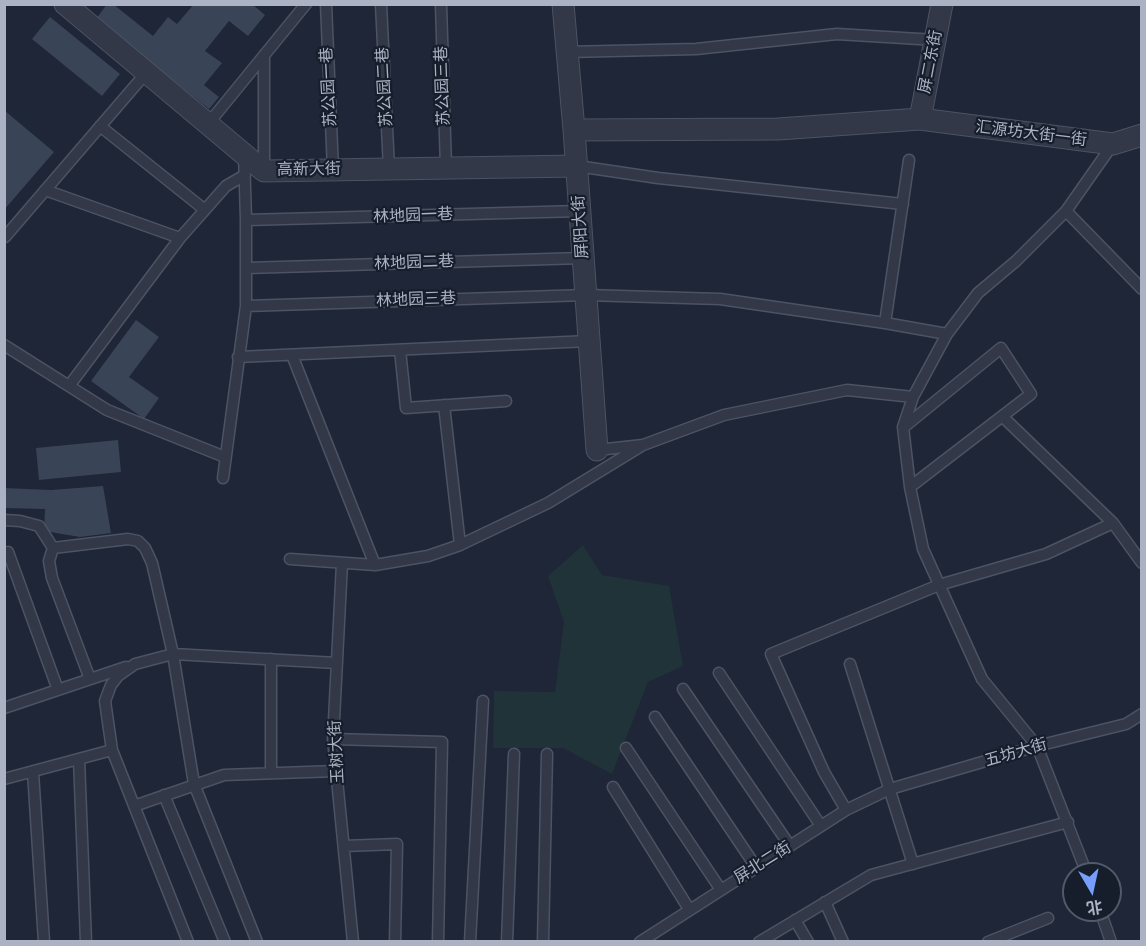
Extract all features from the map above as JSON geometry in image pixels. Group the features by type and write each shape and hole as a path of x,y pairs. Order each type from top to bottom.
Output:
{"street":[{"name":"高新大街","path":"65,4 244,154 254,173 577,166"},
{"name":"屏阳大街","path":"563,4 597,450"},
{"name":"屏二东街","path":"920,119 936,40 938,5"},
{"name":"汇源坊大街一街","path":"574,130 778,129 920,119 1113,144 1142,135"}],"lane":[{"path":"208,124 306,4"},
{"name":"苏公园一巷","path":"326,4 333,170"},
{"name":"苏公园二巷","path":"381,4 389,169"},
{"name":"苏公园三巷","path":"441,4 446,168"},
{"path":"567,52 696,49 837,34 936,40"},
{"path":"223,478 246,306 246,220 254,173 264,55"},
{"path":"5,237 146,73"},
{"path":"100,126 205,210"},
{"path":"1083,862 1037,746 982,679 922,549 910,487 903,427 913,397 947,334 978,293 1016,261 1066,211 1113,144"},
{"path":"885,323 909,160"},
{"path":"577,166 658,178 903,204"},
{"path":"69,386 180,238 226,186 254,173"},
{"path":"45,190 180,238"},
{"name":"林地园一巷","path":"246,220 580,211"},
{"path":"1066,211 1142,289"},
{"name":"林地园二巷","path":"246,268 583,258"},
{"name":"林地园三巷","path":"246,306 586,295 720,299 947,334"},
{"path":"238,357 589,341"},
{"path":"4,345 107,410 225,457"},
{"path":"903,427 1001,348 1031,394 910,487"},
{"path":"400,350 405,408 506,401"},
{"path":"292,354 375,565"},
{"path":"290,559 375,565 428,556 460,545 548,503 643,446 724,415 847,390 913,397"},
{"path":"444,405 460,545"},
{"path":"1004,417 1113,523 1142,563"},
{"path":"597,450 643,446"},
{"path":"4,520 39,526 53,548 49,561 52,578 90,679"},
{"path":"846,810 824,772 771,654 939,585 1046,554 1113,523"},
{"path":"53,548 128,539 138,541 145,548 152,563 173,654 194,784 257,942"},
{"path":"8,552 58,690"},
{"name":"玉树大街","path":"342,563 333,739 353,942"},
{"path":"4,708 135,664 173,654 337,663"},
{"path":"271,659 271,773"},
{"path":"135,664 118,676 111,685 105,701 112,750 188,942"},
{"path":"850,664 914,864"},
{"path":"719,673 821,826"},
{"path":"683,689 790,846"},
{"path":"470,942 483,701"},
{"name":"五坊大街","path":"890,789 1037,746 1126,724 1142,714"},
{"path":"655,717 756,867"},
{"path":"333,739 442,741 438,942"},
{"path":"626,748 721,890"},
{"path":"4,779 112,750"},
{"path":"507,942 514,754"},
{"path":"543,942 547,754"},
{"path":"79,759 86,942"},
{"path":"134,806 224,775 336,771"},
{"path":"33,772 44,942"},
{"path":"613,787 689,909"},
{"name":"屏北二街","path":"639,942 846,810 890,789"},
{"path":"164,795 225,942"},
{"path":"759,942 871,875 1068,822"},
{"path":"344,846 397,844 395,942"},
{"path":"825,902 843,942"},
{"path":"988,942 1004,939 1048,918"},
{"path":"795,920 808,942"},
{"path":"1104,922 1111,942"}],"green space":[{"path":"583,545 602,575 669,586 683,666 648,682 612,774 563,748 493,748 494,691 555,692 564,622 548,576"}],"building":[{"path":"107,4 113,4 153,36 168,17 177,24 194,4 252,4 265,15 248,36 229,21 205,51 222,63 204,85 219,97 209,109 96,19"},
{"path":"50,17 120,74 102,96 32,39"},
{"path":"4,110 54,152 4,210"},
{"path":"136,320 159,337 129,377 159,398 144,419 91,381"},
{"path":"118,440 121,472 39,480 36,448"},
{"path":"103,486 111,533 80,537 44,531 45,509 4,508 4,488 51,490"}]}
